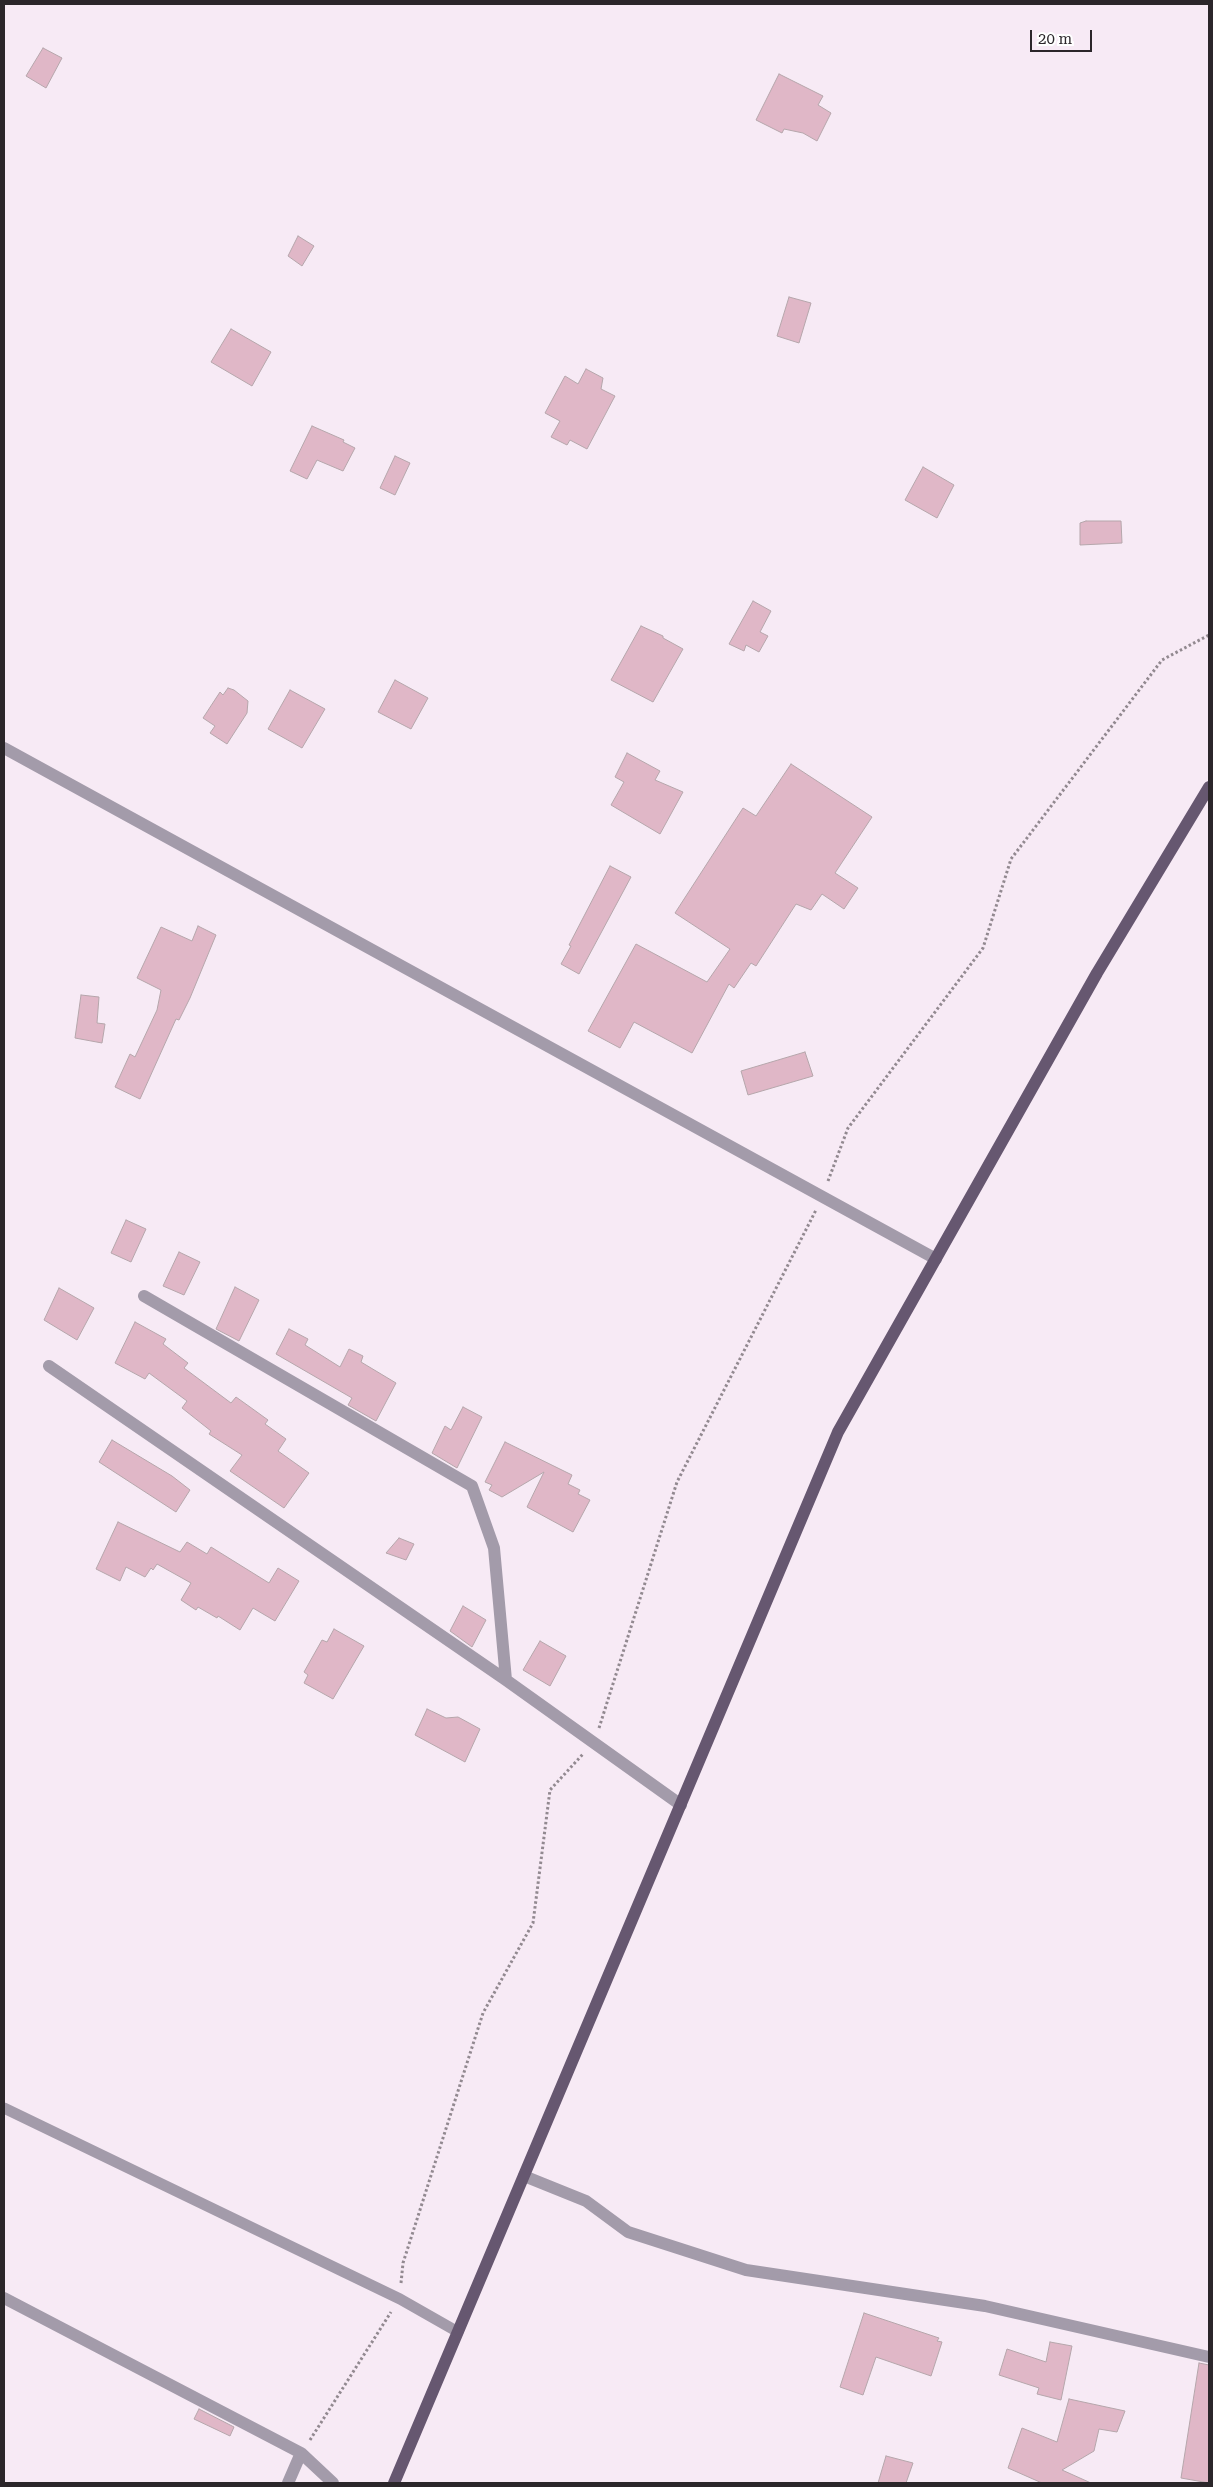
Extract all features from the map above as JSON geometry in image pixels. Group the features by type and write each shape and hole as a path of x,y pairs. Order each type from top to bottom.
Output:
{"main road":[{"path":"394,2483 838,1432 1096,973 1209,788"}],"street":[{"path":"4,748 936,1259"},
{"path":"144,1296 472,1486 494,1548 506,1680"},
{"path":"49,1366 506,1680 681,1805"},
{"path":"524,2176 586,2201 628,2232 746,2270 985,2306 1209,2357"},
{"path":"4,2298 302,2453 333,2483"},
{"path":"288,2483 302,2453"}],"lane":[{"path":"4,2108 400,2299 458,2332"}],"path":[{"path":"302,2453 400,2299 403,2263 483,2013 533,1923 550,1790 594,1743 677,1482 822,1196 848,1128 983,948 1011,860 1162,660 1209,635"}],"building":[{"path":"43,48 62,58 46,88 26,76"},
{"path":"779,74 823,96 818,105 831,113 817,141 803,133 784,129 782,133 756,120"},
{"path":"298,236 314,246 302,266 288,256"},
{"path":"789,297 811,303 799,343 777,336"},
{"path":"231,329 271,352 252,386 211,362"},
{"path":"586,369 603,378 601,389 615,396 587,449 570,440 567,445 551,437 560,421 545,413 565,376 578,384"},
{"path":"312,426 344,440 343,442 355,448 343,471 317,460 307,479 290,471"},
{"path":"395,456 410,463 395,495 380,488"},
{"path":"923,467 954,485 937,518 905,500"},
{"path":"1086,521 1121,521 1122,543 1080,545 1080,523"},
{"path":"753,601 771,611 760,632 768,636 759,652 746,645 744,651 729,644"},
{"path":"641,626 663,636 663,638 683,649 653,702 611,680"},
{"path":"395,680 428,698 411,729 378,712"},
{"path":"228,688 234,690 248,701 247,713 227,744 210,733 215,726 203,718 220,692 223,695"},
{"path":"290,690 325,709 302,748 268,729"},
{"path":"627,753 660,771 655,780 683,792 660,834 611,805 624,782 615,777"},
{"path":"791,764 872,817 835,873 858,888 844,909 822,894 811,910 796,904 756,966 751,963 734,988 729,984 692,1053 634,1022 620,1048 588,1031 636,944 707,982 730,949 675,913 743,808 756,816"},
{"path":"610,866 631,877 579,974 561,964"},
{"path":"198,926 216,935 190,998 179,1020 176,1019 140,1099 115,1087 130,1054 135,1057 157,1010 161,990 137,978 161,927 192,941"},
{"path":"81,995 99,997 97,1023 105,1024 102,1043 75,1038"},
{"path":"805,1052 813,1076 748,1095 741,1071"},
{"path":"126,1220 146,1229 131,1262 111,1253"},
{"path":"179,1252 200,1262 184,1295 163,1286"},
{"path":"235,1287 259,1300 239,1341 216,1329"},
{"path":"59,1288 94,1308 77,1340 44,1320"},
{"path":"135,1322 166,1339 163,1344 188,1363 184,1368 231,1403 236,1397 268,1420 265,1424 286,1439 278,1451 309,1473 284,1508 230,1471 242,1455 209,1434 211,1431 182,1408 187,1401 149,1373 145,1379 115,1363"},
{"path":"289,1329 308,1339 305,1345 340,1367 349,1349 363,1356 361,1362 396,1383 376,1421 348,1405 352,1398 276,1354"},
{"path":"463,1407 482,1417 457,1468 432,1453 445,1426 451,1430"},
{"path":"112,1440 172,1476 190,1490 176,1512 99,1462"},
{"path":"505,1442 572,1475 568,1484 580,1490 578,1494 590,1500 573,1532 527,1507 544,1472 502,1497 489,1490 492,1485 485,1482"},
{"path":"118,1522 180,1552 187,1542 207,1554 211,1547 269,1583 278,1568 299,1581 275,1621 253,1608 240,1630 218,1616 217,1618 198,1607 196,1610 181,1600 191,1583 157,1564 153,1570 151,1568 145,1577 126,1567 120,1581 96,1569"},
{"path":"399,1538 414,1544 406,1560 386,1553"},
{"path":"463,1606 486,1620 472,1647 450,1631"},
{"path":"334,1629 364,1646 333,1699 304,1683 308,1675 304,1672 322,1640 327,1642"},
{"path":"540,1641 566,1656 550,1686 523,1670"},
{"path":"427,1709 446,1718 458,1717 480,1729 465,1762 415,1735"},
{"path":"864,2313 939,2338 937,2341 942,2342 931,2376 876,2357 863,2395 840,2387"},
{"path":"1050,2342 1072,2346 1061,2400 1037,2394 1039,2388 999,2375 1007,2349 1046,2362"},
{"path":"1199,2363 1209,2365 1209,2483 1181,2478"},
{"path":"1069,2399 1125,2411 1117,2432 1099,2429 1094,2451 1062,2470 1091,2483 1042,2483 1008,2468 1022,2428 1057,2442"},
{"path":"199,2409 234,2427 230,2436 194,2419"},
{"path":"886,2456 913,2463 906,2483 878,2483"}]}
